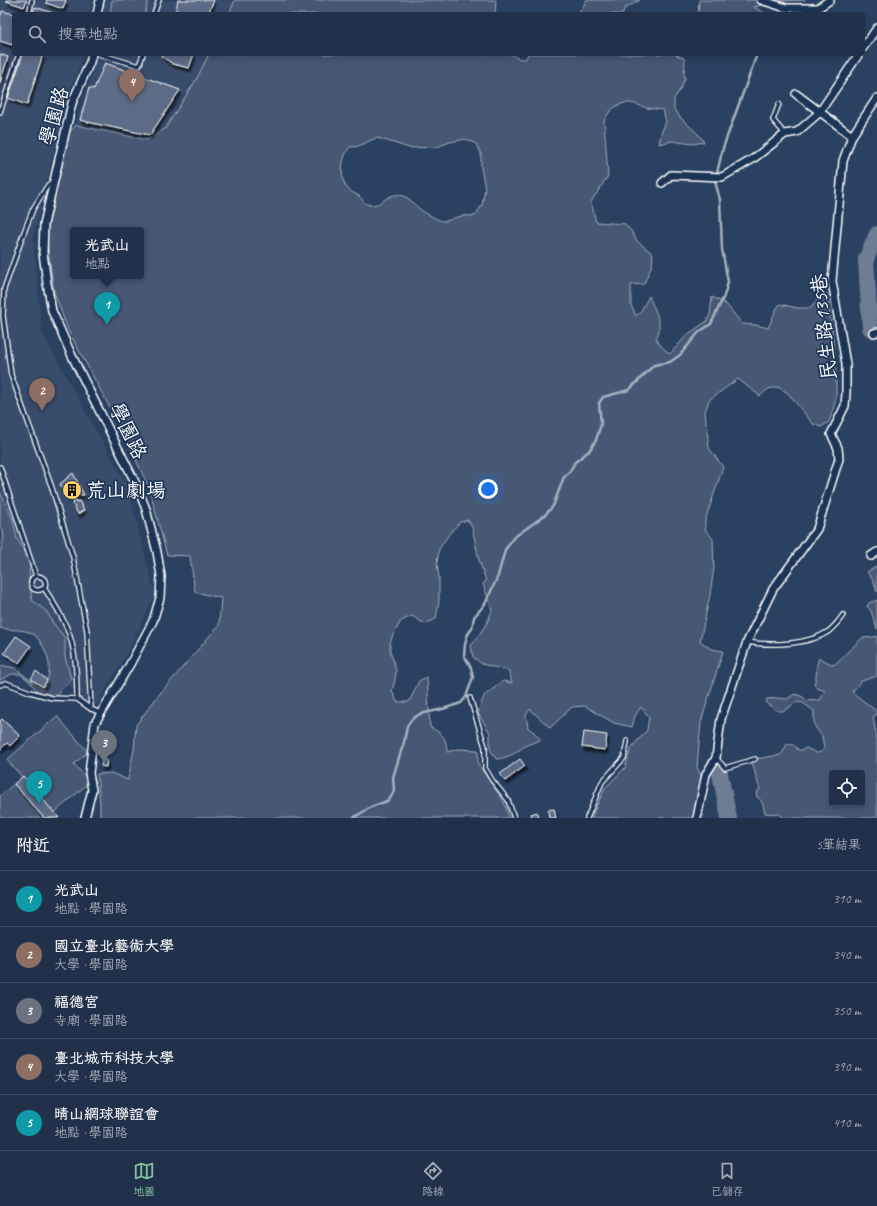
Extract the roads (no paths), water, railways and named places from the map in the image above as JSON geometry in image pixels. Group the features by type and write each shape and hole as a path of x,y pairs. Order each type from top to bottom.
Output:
{"street":[{"path":"97,12 100,0"},
{"path":"761,0 786,8 818,8 830,0"},
{"path":"865,45 877,28"},
{"name":"學園路","path":"85,818 92,790 89,773 95,723 129,666 153,621 160,598 160,576 157,552 146,509 136,484 72,356 52,311 43,253 44,224 72,103 92,56"},
{"path":"662,183 671,175 722,177 753,159 785,134 797,132 819,112 858,56"},
{"path":"796,94 852,136"},
{"name":"民生路135巷","path":"716,758 721,719 747,642 773,589 817,529 839,459 838,448 831,434 845,406 846,364 832,281 843,161 852,136 877,98"},
{"path":"698,818 706,774 716,758"}],"lane":[{"path":"29,12 32,0"},
{"path":"155,12 159,0"},
{"path":"0,112 18,56"},
{"path":"106,56 139,66 142,56"},
{"path":"779,104 773,120 785,134"},
{"path":"54,179 48,185 30,215 4,289 2,316 10,374 52,488 73,557 87,631 91,709"},
{"path":"0,467 36,576"},
{"path":"44,588 36,590 32,588 32,578 41,576 45,579 46,584 44,588 66,627 71,642 76,677 77,699"},
{"path":"747,642 763,644 803,640 827,632 843,615"},
{"path":"0,685 6,683 52,698 77,699 91,709 101,713"},
{"path":"470,698 485,747 485,768 492,780 508,800 514,818"},
{"path":"586,818 602,782 624,758 627,741"},
{"path":"716,758 725,768 755,759"}],"waterway":[{"path":"353,818 371,807 387,801 391,797 394,790 393,777 404,742 407,726 412,719 420,714 461,703 466,697 473,677 471,668 464,655 465,644 467,636 472,628 474,617 485,604 498,576 505,550 513,538 545,515 553,506 564,477 570,471 575,462 589,451 596,440 601,424 599,403 603,397 629,390 654,365 670,362 680,355 699,332 711,324 724,296 728,282 722,249 720,200 715,181 723,148 756,57"},
{"path":"870,328 866,259 877,234"},
{"path":"719,769 729,818"}],"place":[{"name":"臺北城市科技大學","path":"132,102"},
{"name":"光武山","path":"107,325"},
{"name":"國立臺北藝術大學","path":"42,411"},
{"name":"荒山劇場","path":"72,490"},
{"name":"福德宮","path":"104,763"},
{"name":"晴山網球聯誼會","path":"39,804"}]}
